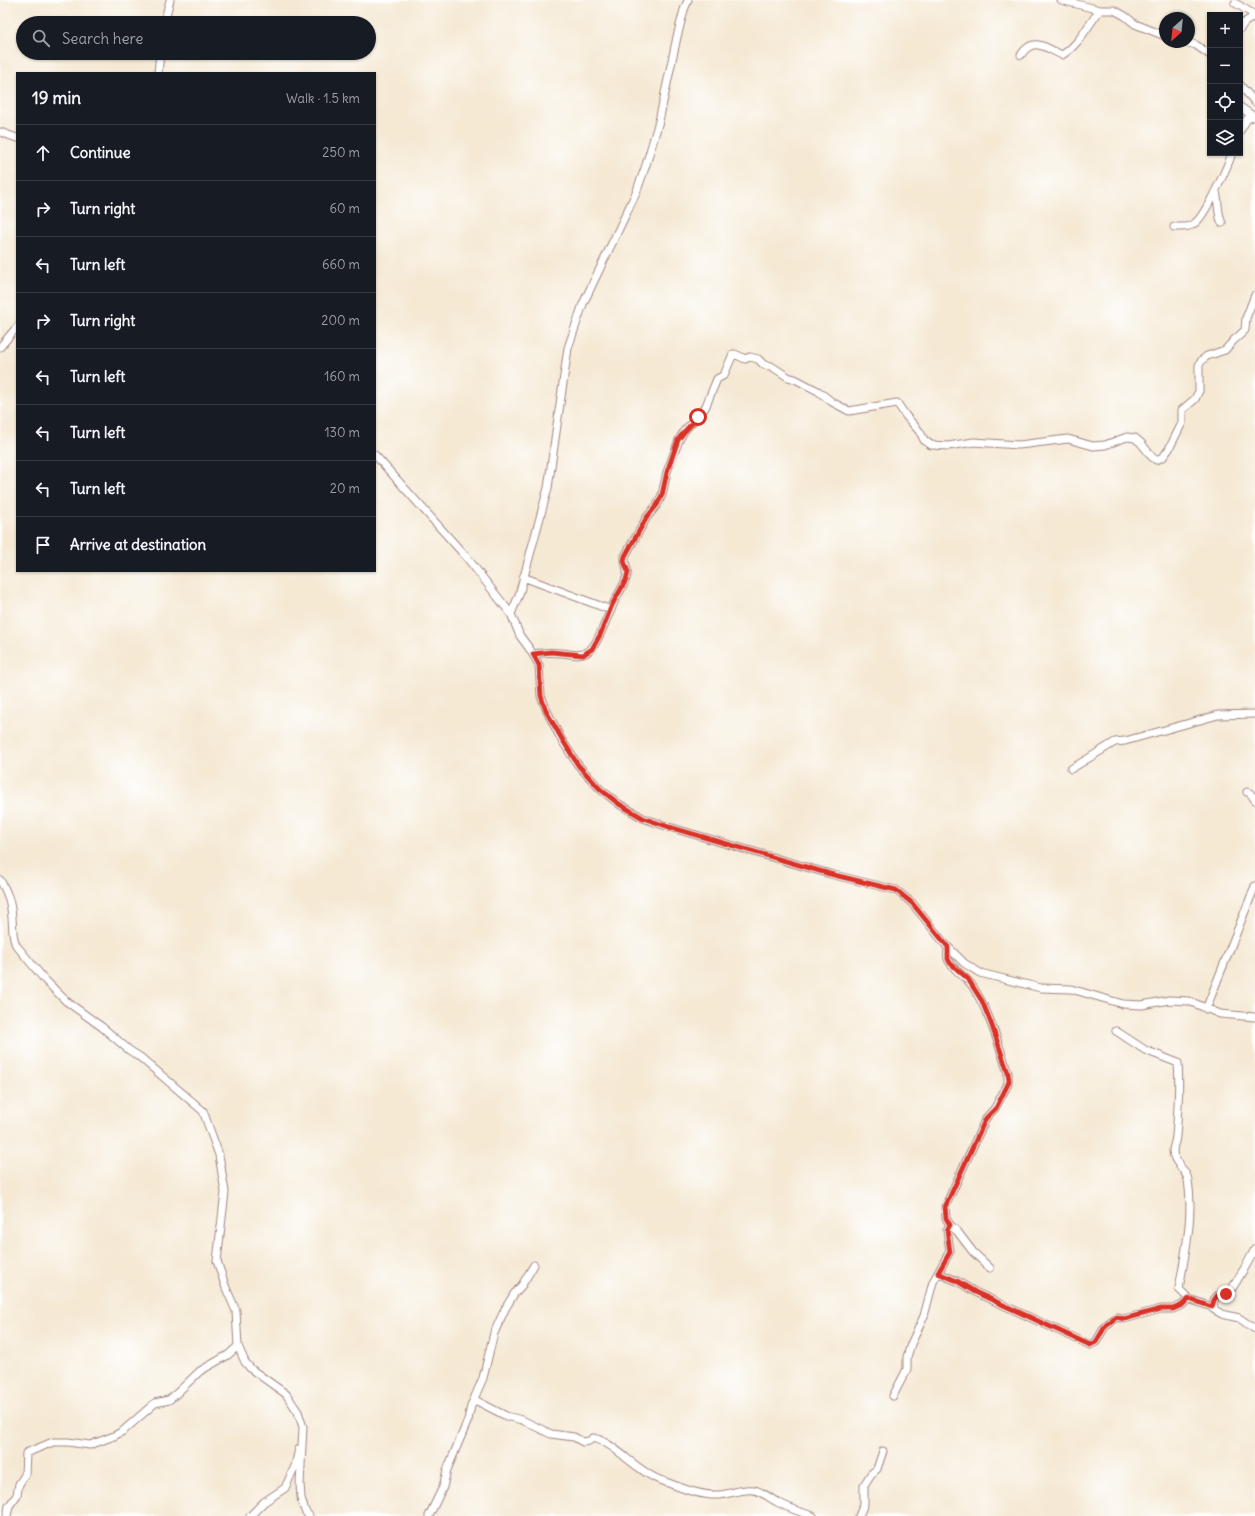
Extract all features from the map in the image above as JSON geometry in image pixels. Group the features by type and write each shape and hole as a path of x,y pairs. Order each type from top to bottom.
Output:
{"street":[{"path":"166,16 170,0"},
{"path":"511,614 519,595 548,488 568,348 583,304 636,193 646,165 659,121 677,37 688,0"},
{"path":"1061,0 1100,10 1114,10 1135,24 1159,34"},
{"path":"1235,3 1255,15 1243,24"},
{"path":"1021,55 1025,48 1034,44 1042,46 1062,56 1068,52 1100,10"},
{"path":"1195,45 1207,52"},
{"path":"158,72 159,60"},
{"path":"1243,88 1255,102"},
{"path":"1243,110 1254,116"},
{"path":"1243,126 1247,119 1254,116"},
{"path":"0,132 16,138"},
{"path":"1174,226 1187,227 1196,223 1216,192 1231,156"},
{"path":"1216,192 1218,198 1219,217 1222,223"},
{"path":"533,654 551,652 583,655 592,649 600,635 612,605 626,580 628,572 624,561 625,556 647,517 657,505 662,495 667,472 678,440 705,408 717,378 724,375 732,354 745,359 750,357 758,359 764,365 771,366 788,378 795,379 818,391 832,402 850,411 897,403 920,432 924,440 931,445 948,446 974,442 1019,445 1068,439 1093,446 1105,445 1127,437 1134,438 1141,443 1156,460 1163,457 1170,449 1182,423 1182,410 1195,399 1199,391 1199,365 1202,360 1207,356 1225,350 1245,330 1246,318 1255,295"},
{"path":"0,347 16,328"},
{"path":"376,456 468,559 511,614 520,636 539,665 541,696 546,711 582,770 600,789 619,804 643,818 669,827 830,874 896,890 912,903 964,964 980,973 1034,987 1071,989 1123,1004 1142,1005 1169,1000 1189,1001 1220,1014 1255,1017"},
{"path":"523,577 611,610"},
{"path":"1071,769 1115,742 1125,741 1218,715 1254,713"},
{"path":"1247,792 1250,793 1255,800"},
{"path":"0,880 8,894 14,941 16,946 44,979 66,1001 140,1057 203,1111 219,1155 225,1192 217,1261 236,1311 238,1346 245,1362 251,1369 286,1394 298,1412 302,1427 301,1498 305,1511 309,1516"},
{"path":"1206,1009 1255,886"},
{"path":"948,947 948,959 950,963 968,979 982,1001 1008,1073 1009,1081 996,1108 986,1118 945,1207 946,1218 950,1225 957,1231 973,1252 990,1268"},
{"path":"1116,1031 1145,1050 1178,1063 1177,1127 1176,1143 1173,1153 1177,1163 1188,1177 1190,1192 1190,1222 1185,1260 1178,1289 1189,1299 1212,1307 1222,1314 1239,1318 1255,1329"},
{"path":"893,1396 907,1369 907,1357 911,1344 924,1316 933,1282 950,1252 947,1230 950,1225"},
{"path":"1212,1307 1217,1296 1230,1292 1255,1248"},
{"path":"429,1516 443,1487 447,1470 484,1378 494,1333 514,1294 534,1264"},
{"path":"938,1273 957,1281 975,1292 1090,1345 1096,1342 1106,1325 1117,1317 1124,1319 1161,1309 1173,1309 1182,1305 1189,1299"},
{"path":"7,1516 9,1506 17,1495 18,1484 25,1475 26,1453 53,1442 68,1442 90,1445 114,1436 123,1431 155,1403 169,1400 200,1371 228,1355 238,1346"},
{"path":"475,1398 475,1400 495,1411 506,1416 522,1420 551,1434 574,1437 583,1442 589,1441 593,1438 602,1441 646,1474 697,1493 717,1495 731,1494 746,1489 756,1491 799,1513 813,1516"},
{"path":"250,1516 264,1502 285,1488 295,1466 300,1444 302,1444"},
{"path":"859,1516 864,1504 864,1485 871,1474 877,1469 883,1451"}],"route":[{"path":"698,417 678,440 667,472 662,495 657,505 647,517 625,556 624,561 628,572 626,580 612,605 600,635 592,649 583,655 551,652 533,654 539,665 541,696 546,711 562,739 578,765 600,789 619,804 643,818 776,859 896,890 912,903 948,947 948,959 950,963 968,979 982,1001 1008,1073 1009,1081 996,1108 986,1118 945,1207 946,1218 950,1225 947,1230 950,1242 950,1252 938,1273 957,1281 975,1292 1090,1345 1096,1342 1106,1325 1117,1317 1124,1319 1161,1309 1173,1309 1182,1305 1189,1299 1212,1307 1217,1296 1226,1294"}]}
